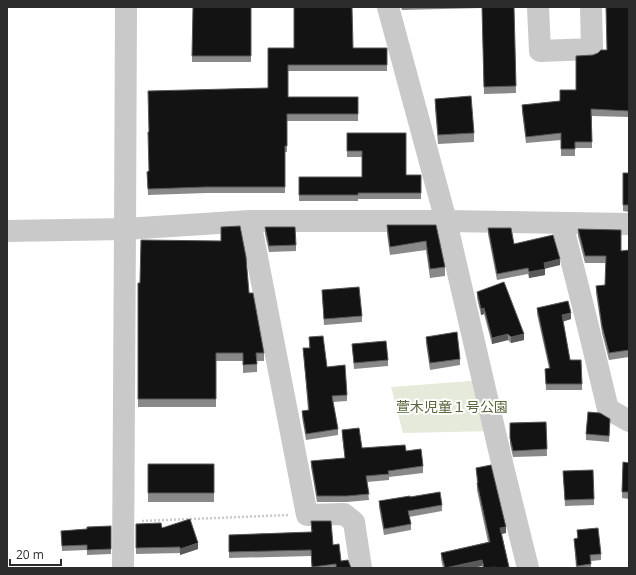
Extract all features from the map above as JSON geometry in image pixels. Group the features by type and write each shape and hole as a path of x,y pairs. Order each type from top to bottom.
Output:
{"street":[{"path":"123,568 126,7"},
{"path":"388,7 446,221 528,568"},
{"path":"538,7 540,51 592,49 591,7"},
{"path":"250,221 307,514 344,514 354,522 361,568"},
{"path":"7,231 126,229 250,221 446,221 629,224"},
{"path":"562,224 608,409 629,421"}],"path":[{"path":"123,522 307,514"}],"green space":[{"name":"萱木児童１号公園","path":"483,380 495,431 403,433 391,387"}],"building":[{"path":"193,7 251,7 251,56 192,56"},
{"path":"294,7 352,7 353,48 387,48 387,65 288,65 288,97 358,97 358,114 287,114 285,187 148,189 148,91 268,88 268,48 294,48"},
{"path":"482,7 514,7 516,86 484,87"},
{"path":"606,7 629,7 629,111 591,109 592,142 575,142 575,149 561,149 561,133 526,137 522,105 560,101 560,90 576,90 576,56 593,55 601,50 607,50"},
{"path":"471,96 474,133 438,135 435,99"},
{"path":"347,133 406,133 406,175 421,175 421,193 299,195 299,177 362,177 362,151 347,151"},
{"path":"623,173 629,173 629,205 623,205"},
{"path":"387,225 436,225 445,267 430,269 426,241 390,247"},
{"path":"240,226 246,257 249,293 253,293 264,353 256,353 257,364 243,365 243,353 216,353 216,399 138,399 138,283 140,283 141,240 221,241 221,227"},
{"path":"265,227 295,227 296,245 269,246"},
{"path":"488,228 511,228 514,244 553,235 560,259 544,263 545,269 529,272 528,268 497,274"},
{"path":"578,229 621,230 621,251 629,250 629,350 609,353 602,326 596,286 605,285 606,256 585,256"},
{"path":"504,282 524,334 511,337 508,334 492,338 484,308 481,309 477,292"},
{"path":"359,287 362,316 324,319 322,290"},
{"path":"568,301 571,313 562,315 570,360 581,360 582,384 546,384 545,369 550,368 537,308"},
{"path":"457,332 460,359 430,363 426,337"},
{"path":"323,336 327,367 345,365 347,395 332,396 338,429 306,434 302,411 309,410 303,348 310,348 309,337"},
{"path":"386,341 388,360 354,363 352,344"},
{"path":"588,412 600,413 610,419 609,436 586,434"},
{"path":"546,422 547,449 513,451 510,438 510,423"},
{"path":"359,428 362,448 405,445 406,451 421,449 423,466 388,471 389,474 366,476 369,494 317,496 311,461 345,458 342,430"},
{"path":"623,462 629,463 629,492 622,492"},
{"path":"148,464 214,464 214,493 148,493"},
{"path":"491,465 506,527 500,528 509,567 484,568 482,560 445,568 441,553 490,542 477,483 476,468"},
{"path":"593,470 594,499 565,500 563,471"},
{"path":"440,492 442,505 408,511 411,524 384,529 379,501"},
{"path":"190,519 198,543 180,549 180,547 136,548 136,524 161,523 162,528"},
{"path":"311,521 331,521 333,545 339,544 341,561 348,560 351,568 336,568 336,564 312,567 311,550 229,552 229,535 312,532"},
{"path":"111,526 111,549 87,550 87,545 62,546 61,531 87,529 87,527"},
{"path":"598,528 601,554 590,555 591,564 577,566 574,539 578,538 577,530"}]}
